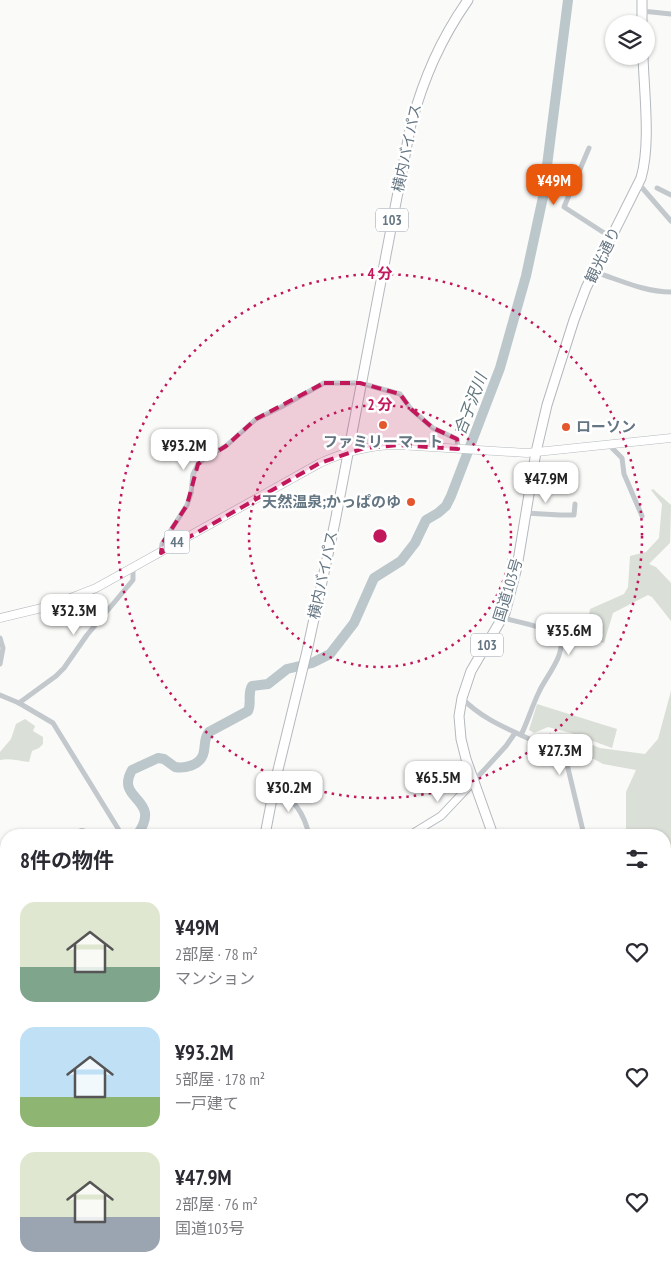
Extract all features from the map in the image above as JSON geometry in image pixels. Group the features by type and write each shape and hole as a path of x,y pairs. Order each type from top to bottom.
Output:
{"highway":[{"name":"横内バイパス","path":"266,829 274,786 307,651 349,451 360,383 410,124 420,91 435,55 468,0"},
{"path":"642,0 642,15"},
{"name":"観光通り","path":"536,452 559,365 583,296 644,169 643,65"},
{"name":"国道103号","path":"491,829 461,739 459,716 462,698 471,671 502,618 517,567 536,452"}],"main road":[{"name":"44","path":"0,618 63,601 96,588 320,463 349,451 381,445 536,452 671,438"}],"street":[{"path":"642,11 671,14"},
{"path":"589,148 564,207 612,238"},
{"path":"638,183 671,221"},
{"path":"657,188 671,194"},
{"path":"595,272 640,288 659,292 671,292"},
{"path":"161,553 162,544 187,505 192,493 193,474 198,464 206,457 226,446 256,419 324,382 360,383 400,394 410,409 433,428 457,439 460,449"},
{"path":"609,445 622,458 624,474 642,516"},
{"path":"526,513 574,514 575,504"},
{"path":"19,703 64,668 86,634 133,580 133,568"},
{"path":"419,829 440,816 518,734 531,715 539,691 558,659 560,640 558,636 550,631 502,618"},
{"path":"0,638 3,648 0,664"},
{"path":"0,695 19,703 53,723 118,829"},
{"path":"462,698 470,707 486,718 563,757 583,829"},
{"path":"274,786 286,794 299,808 308,829"}],"highlighted area":[{"path":"324,383 360,383 400,394 411,409 433,428 457,439 458,449 399,445 364,448 320,463 161,553 162,544 187,505 198,464 226,446 256,419"}],"shaded area":[{"path":"653,489 671,505 670,543 649,564 656,567 671,583 671,621 652,597 648,595 613,613 604,643 586,637 590,609 624,594 628,587 630,556 646,552 659,538 662,504 651,490"},
{"path":"671,691 671,829 626,829 626,792 636,770 603,764 568,745 570,736 600,748 645,754 658,739"},
{"path":"537,704 617,729 612,748 548,727 534,733 529,730"},
{"path":"25,719 35,726 33,731 43,737 43,744 32,751 29,762 10,759 0,760 0,752 11,739 16,724"}],"waterway":[{"name":"合子沢川","path":"140,829 144,823 145,814 143,806 129,788 128,780 132,770 158,758 164,759 175,767 187,767 195,764 203,755 206,737 209,732 248,711 252,686 268,684 287,669 312,663 330,654 354,623 374,578 401,561 415,543 426,520 446,506 500,368 526,276 543,197 568,0"}],"place":[{"name":"ファミリーマート","path":"383,425"},
{"name":"ローソン","path":"566,427"},
{"name":"天然温泉;かっぱのゆ","path":"411,502"}]}
